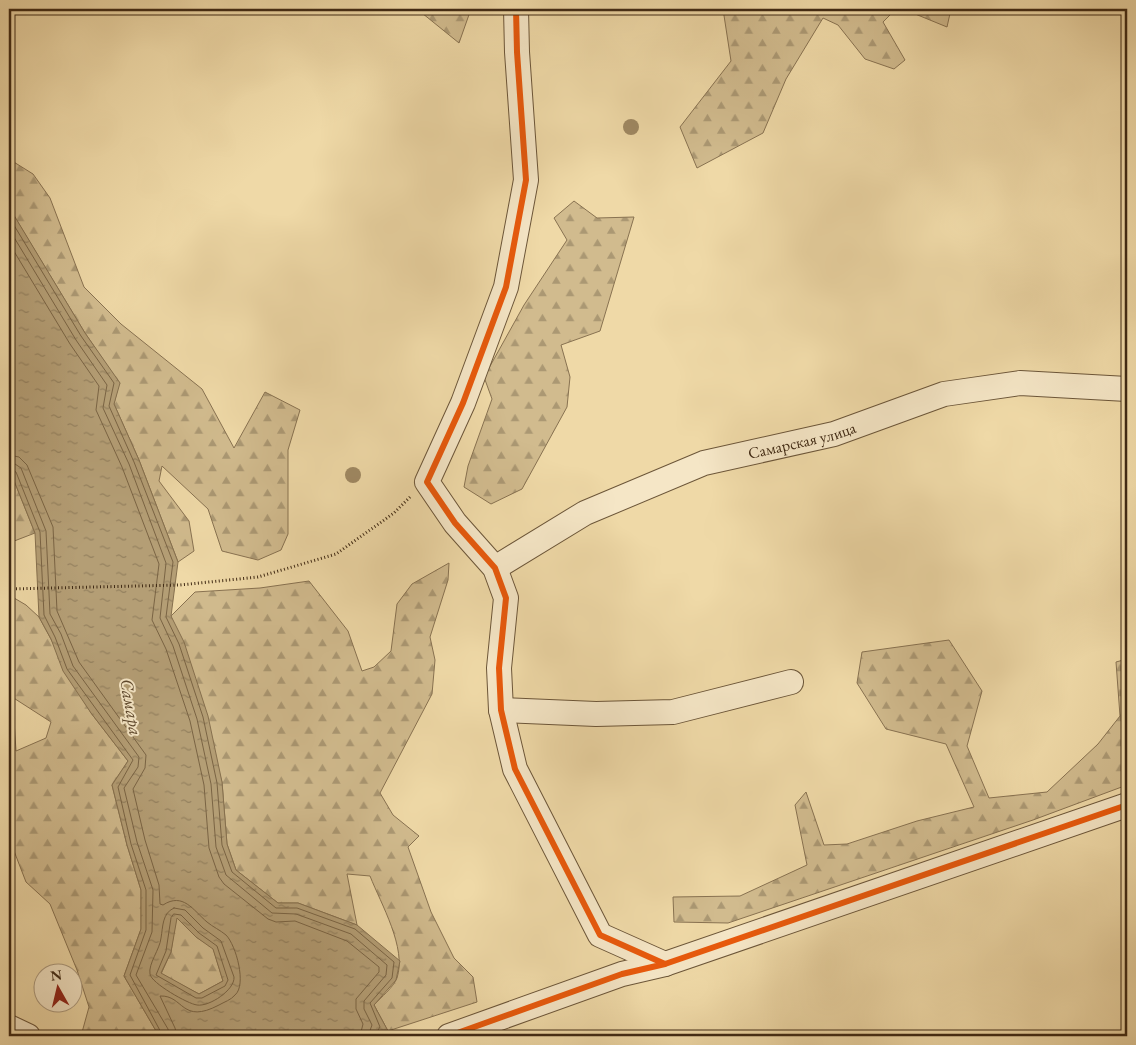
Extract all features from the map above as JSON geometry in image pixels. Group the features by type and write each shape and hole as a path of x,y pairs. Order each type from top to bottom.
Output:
{"street":[{"path":"516,9 517,52 526,180 508,277 463,403 427,482 455,523 495,568 506,598 499,668 501,710 515,769 600,935 665,964"},
{"name":"Самарская улица","path":"495,568 585,513 704,463 834,434 944,394 1020,383 1127,389"},
{"path":"501,710 596,714 673,712 791,682"},
{"path":"449,1036 622,974 665,964 1127,805"},
{"path":"9,1027 28,1036"}],"path":[{"path":"9,589 180,585 258,577 336,554 394,513 427,482"}],"green space":[{"path":"417,9 471,9 459,43"},
{"path":"723,9 896,9 883,22 905,60 894,69 865,59 838,25 823,18 786,79 763,133 697,168 680,127 731,61"},
{"path":"903,9 951,9 947,27"},
{"path":"9,159 33,174 50,198 84,287 121,324 202,389 234,448 265,392 300,410 288,450 288,534 281,550 258,560 222,551 208,509 162,466 159,481 189,521 194,551 178,562 139,460 114,404 119,383 85,333 9,207"},
{"path":"574,201 597,218 634,217 600,331 561,345 570,377 567,407 522,489 491,504 464,487 468,466 492,399 484,377 524,305 567,240 554,218"},
{"path":"9,468 35,533 9,543"},
{"path":"449,563 448,580 430,637 435,660 432,694 380,793 393,815 419,836 408,847 431,912 454,958 473,977 477,1002 388,1031 374,1005 390,989 397,978 399,953 391,926 370,876 347,874 357,925 298,903 278,903 236,870 227,844 222,782 171,616 195,592 260,588 309,581 348,631 362,671 374,667 391,651 397,604 412,584"},
{"path":"9,595 26,605 39,617 91,713 128,761 112,785 127,845 141,890 141,929 124,976 159,1036 81,1036 89,1007 82,985 82,962 74,962 50,904 26,882 9,838 9,715 14,720 16,751 46,738 51,722 9,695"},
{"path":"949,640 982,691 967,746 989,798 1047,792 1098,744 1120,716 1116,662 1127,659 1127,785 1033,820 728,923 674,922 673,897 740,896 807,865 795,805 806,792 824,845 847,844 917,821 974,807 946,744 886,729 857,683 862,652"},
{"path":"176,917 196,937 213,948 223,981 199,994 161,974 171,952"}],"water":[{"name":"Самара","path":"9,207 85,333 120,383 114,404 139,460 178,562 171,616 184,642 208,716 222,782 227,844 236,870 278,903 298,903 357,925 400,961 396,980 374,1005 388,1031 374,1036 159,1036 124,976 141,929 141,890 127,845 112,785 128,761 91,713 63,671 51,639 39,617 35,533 9,468","holes":["177,918 196,937 213,949 223,981 199,994 161,973 171,952"]}],"cycle path":[{"path":"516,9 517,52 526,180 506,287 463,403 427,482 455,523 495,568 506,598 499,668 501,710 515,769 600,935 665,964"},
{"path":"449,1036 622,974 665,964 1127,805"}]}
